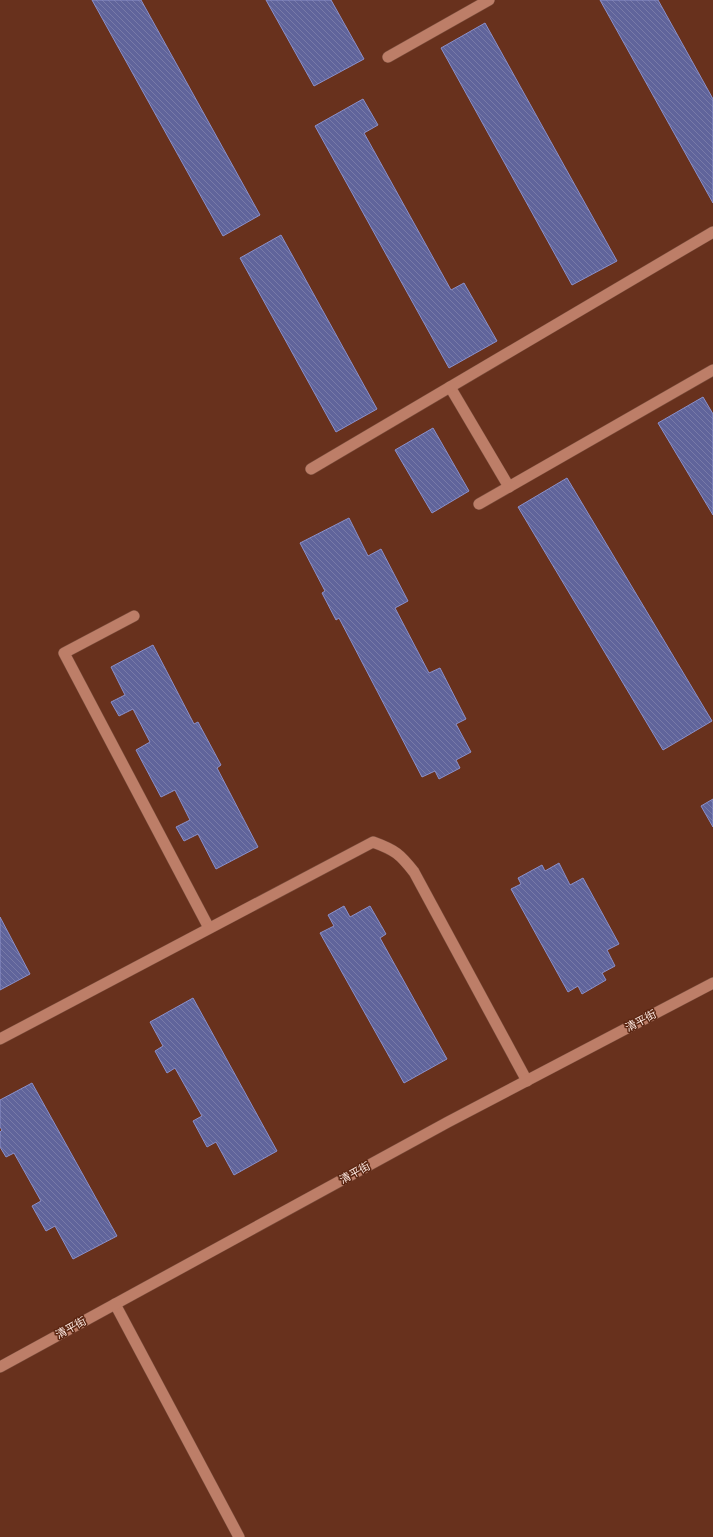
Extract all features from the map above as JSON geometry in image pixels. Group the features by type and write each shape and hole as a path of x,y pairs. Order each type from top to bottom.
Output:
{"street":[{"path":"388,57 489,0"},
{"path":"311,469 713,232"},
{"path":"479,504 713,370"},
{"path":"450,387 509,487"},
{"path":"134,616 64,653 210,928"},
{"path":"0,1039 373,842 386,846 400,855 414,872 527,1081"},
{"name":"清平街","path":"0,1367 448,1122 713,983"},
{"path":"115,1304 239,1537"}],"building":[{"path":"92,0 141,0 260,215 223,236"},
{"path":"266,0 331,0 364,59 314,86"},
{"path":"600,0 658,0 713,99 713,203"},
{"path":"485,23 617,261 572,285 441,48"},
{"path":"363,99 378,125 364,133 451,290 464,283 497,341 449,368 315,126"},
{"path":"281,235 377,409 336,432 240,258"},
{"path":"703,397 713,414 713,515 658,423"},
{"path":"433,428 469,491 432,513 395,450"},
{"path":"567,478 712,721 663,750 518,507"},
{"path":"349,518 368,556 381,549 408,601 395,608 429,673 440,668 466,719 456,724 471,752 456,760 460,768 439,779 435,771 422,777 339,618 336,620 322,593 325,591 300,543"},
{"path":"153,645 194,724 198,722 221,765 217,768 258,847 216,869 198,834 184,841 176,827 190,820 175,790 161,797 136,750 150,742 133,709 119,716 111,702 125,695 111,667"},
{"path":"713,799 713,827 701,806"},
{"path":"559,863 570,885 583,878 619,944 607,950 615,966 602,973 606,980 582,994 578,986 568,992 511,889 521,884 518,878 542,865 545,871"},
{"path":"344,906 350,917 370,906 386,934 380,938 447,1059 404,1083 320,933 334,926 328,915"},
{"path":"0,917 30,974 0,990"},
{"path":"193,998 277,1151 234,1175 216,1142 207,1147 193,1121 202,1116 175,1068 167,1073 155,1051 163,1046 150,1022"},
{"path":"32,1083 117,1236 73,1259 55,1226 46,1231 32,1206 41,1201 14,1153 6,1157 0,1147 0,1132 2,1130 0,1127 0,1100"}]}
